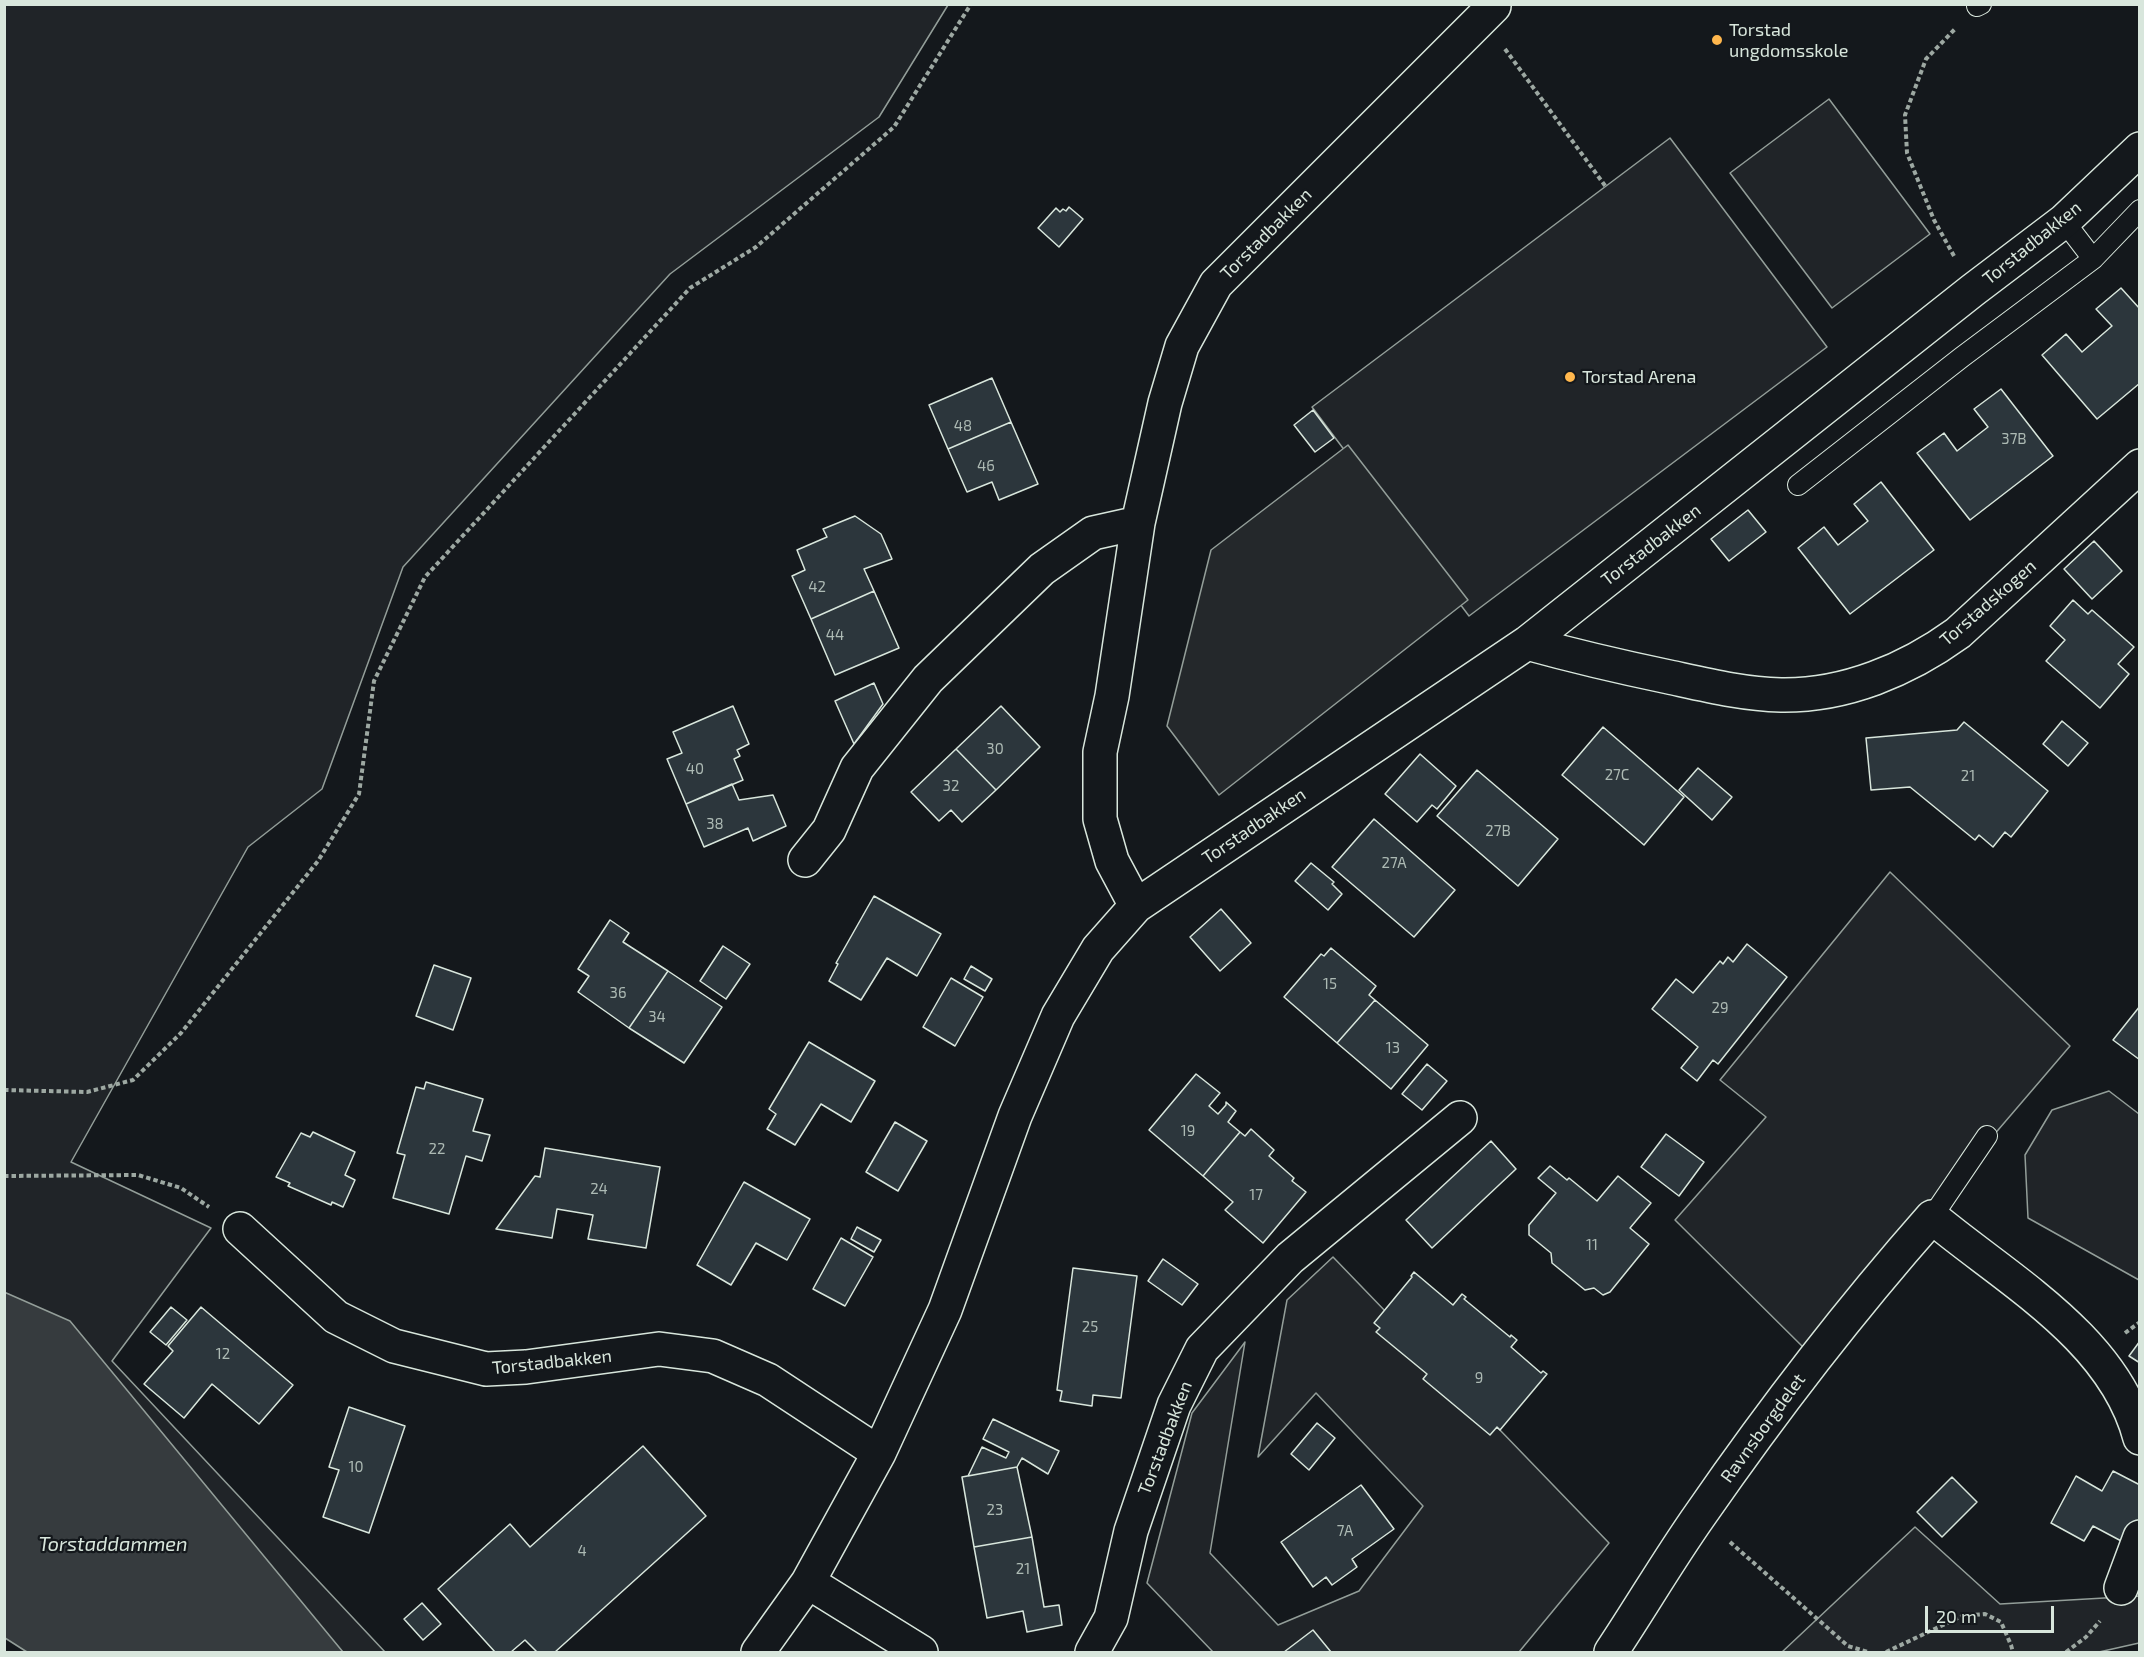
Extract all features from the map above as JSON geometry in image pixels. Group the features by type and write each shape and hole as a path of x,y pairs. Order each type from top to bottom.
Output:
{"street":[{"name":"Torstadbakken","path":"1136,906 1112,861 1100,819 1100,752 1112,696 1138,523 1165,403 1182,346 1216,284 1488,12"},
{"name":"Torstadbakken","path":"758,1653 808,1582 879,1453 945,1310 1015,1116 1058,1016 1098,949 1136,906 1527,643 2064,220 2139,149"},
{"name":"Torstadskogen","path":"1527,643 1592,661 1731,690 1782,695 1829,691 1852,686 1907,665 1933,651 1958,633 2139,466"},
{"path":"804,860 829,830 857,768 928,679 1042,569 1093,533 1138,523"},
{"name":"Torstadbakken","path":"1092,1653 1111,1618 1131,1531 1174,1405 1202,1349 1290,1258 1460,1118"},
{"path":"1932,1217 2072,1329 2097,1357 2114,1381 2135,1418 2139,1438"},
{"name":"Ravnsborgdelet","path":"1611,1653 1699,1516 1809,1366 1932,1217"},
{"name":"Torstadbakken","path":"240,1229 336,1317 394,1346 486,1369 526,1367 659,1349 713,1356 768,1380 879,1453"},
{"path":"2121,1588 2139,1537"},
{"path":"808,1582 921,1653"}],"lane":[{"path":"1798,485 1962,357 2093,260 2139,210"},
{"path":"2064,220 2093,260"},
{"name":"Ravnsborgdelet","path":"1932,1217 1987,1136"}],"path":[{"path":"4,1090 87,1092 133,1080 181,1033 318,861 359,794 374,681 425,577 690,288 756,247 894,127 971,4"},
{"path":"1973,290 1934,220 1907,153 1905,116 1926,59 1979,5"},
{"path":"1488,12 1605,187"},
{"path":"4,1176 138,1175 181,1188 240,1229"},
{"path":"1699,1516 1848,1646 1868,1653"},
{"path":"2066,1653 2103,1617 2121,1588"},
{"path":"1886,1653 1962,1616 1985,1614 2001,1622 2012,1645 2013,1653"}],"shaded area":[{"path":"4,5 948,5 879,117 670,274 403,567 322,789 248,847 71,1162 211,1228 112,1361 385,1652 93,1652 5,1573"},
{"path":"1829,99 1930,234 1832,308 1730,173"},
{"name":"Torstad Arena","path":"1670,138 1827,347 1469,616 1312,407"},
{"path":"1348,445 1468,600 1219,795 1167,726 1211,550"},
{"path":"1890,872 2070,1046 1808,1352 1675,1220 1766,1117 1720,1080"},
{"path":"2109,1091 2139,1114 2139,1280 2028,1218 2025,1155 2052,1110"},
{"path":"1333,1257 1609,1543 1519,1652 1213,1652 1147,1583 1192,1413 1245,1342 1210,1553 1278,1625 1359,1591 1423,1506 1316,1393 1258,1457 1287,1300"},
{"path":"1915,1527 2000,1604 2139,1596 2139,1643 2099,1652 1782,1652"}],"water":[{"name":"Torstaddammen","path":"4,1292 70,1321 343,1652 27,1652 5,1638"}],"building":[{"path":"1069,207 1083,219 1059,247 1038,228 1056,208 1060,212 1063,209 1066,211"},
{"path":"2121,288 2140,309 2140,383 2097,419 2042,355 2066,334 2082,352 2112,326 2096,309"},
{"path":"992,378 1011,422 948,449 929,405"},
{"path":"2001,389 2053,456 1970,520 1917,453 1944,433 1957,451 1988,427 1974,409"},
{"path":"1313,410 1334,438 1315,452 1294,425"},
{"path":"1011,422 1038,484 999,500 992,482 967,492 948,449"},
{"path":"1881,482 1934,550 1850,614 1798,548 1824,527 1838,545 1868,521 1854,504"},
{"path":"1748,510 1766,532 1729,561 1711,539"},
{"path":"855,516 881,534 892,559 864,569 874,591 811,619 792,576 805,570 797,550 827,537 823,529"},
{"path":"2094,541 2122,571 2092,599 2064,569"},
{"path":"874,591 899,648 835,675 811,619"},
{"path":"2073,600 2088,614 2092,610 2134,647 2118,664 2129,674 2100,708 2046,661 2065,640 2050,626"},
{"path":"874,683 883,704 854,744 835,701"},
{"path":"733,706 749,744 737,750 740,756 734,759 743,780 686,804 667,759 682,753 673,732"},
{"path":"1001,706 1040,747 996,790 956,749"},
{"path":"2062,721 2088,743 2068,766 2043,744"},
{"path":"1964,722 2048,791 2011,837 2005,832 1993,847 1979,835 1975,840 1910,787 1871,790 1866,738 1957,730"},
{"path":"1603,727 1684,797 1644,845 1562,775"},
{"path":"956,749 996,790 962,822 951,810 939,821 911,792"},
{"path":"1420,754 1456,786 1437,809 1432,805 1417,822 1385,794"},
{"path":"1698,768 1732,797 1712,820 1679,790"},
{"path":"1477,770 1558,839 1518,886 1437,816"},
{"path":"732,784 739,800 773,795 786,826 753,841 748,828 704,847 686,804"},
{"path":"1374,819 1455,890 1414,937 1332,867"},
{"path":"1311,863 1334,882 1332,884 1342,894 1328,910 1295,881"},
{"path":"874,896 941,934 917,976 887,958 861,1000 829,981 838,964 836,963"},
{"path":"1221,909 1251,943 1220,971 1190,937"},
{"path":"610,920 629,933 623,942 668,971 629,1028 578,992 589,976 578,969"},
{"path":"1747,944 1787,977 1718,1064 1713,1060 1697,1081 1681,1068 1698,1047 1652,1009 1676,979 1693,993 1720,961 1723,964 1728,957 1733,962"},
{"path":"723,946 750,964 726,999 700,981"},
{"path":"1331,948 1376,986 1369,995 1375,1000 1337,1043 1284,997 1321,954 1324,956"},
{"path":"434,965 471,978 453,1030 416,1016"},
{"path":"971,966 992,979 985,991 964,979"},
{"path":"668,971 722,1007 684,1063 629,1028"},
{"path":"951,978 983,997 955,1046 923,1027"},
{"path":"1375,1000 1428,1045 1391,1089 1337,1043"},
{"path":"2140,1006 2140,1060 2113,1040"},
{"path":"809,1042 875,1081 851,1122 821,1104 795,1145 767,1129 776,1114 769,1109"},
{"path":"1427,1064 1447,1081 1422,1110 1402,1094"},
{"path":"1196,1074 1220,1093 1209,1106 1218,1114 1226,1102 1236,1111 1228,1122 1240,1132 1203,1176 1149,1130"},
{"path":"426,1082 483,1099 473,1131 490,1135 482,1161 466,1156 449,1214 393,1198 405,1155 397,1153 416,1087 424,1089"},
{"path":"895,1122 927,1141 898,1191 866,1172"},
{"path":"1251,1129 1274,1150 1269,1156 1294,1178 1292,1181 1306,1192 1263,1243 1225,1210 1233,1202 1203,1176 1240,1132 1245,1136"},
{"path":"313,1132 355,1152 345,1175 355,1180 343,1207 332,1202 331,1205 288,1186 290,1183 276,1177 301,1133 310,1137"},
{"path":"1666,1134 1704,1162 1679,1196 1641,1167"},
{"path":"1491,1141 1516,1169 1432,1248 1406,1220"},
{"path":"545,1148 660,1167 646,1248 588,1239 593,1215 557,1209 552,1238 496,1229 535,1176 540,1177"},
{"path":"1550,1166 1597,1201 1618,1176 1651,1203 1630,1228 1649,1244 1610,1292 1603,1295 1594,1288 1585,1290 1552,1263 1551,1253 1529,1235 1529,1225 1556,1193 1538,1178"},
{"path":"744,1182 810,1219 787,1260 756,1243 731,1285 697,1265"},
{"path":"857,1227 881,1240 874,1252 851,1239"},
{"path":"841,1238 873,1257 845,1306 813,1289"},
{"path":"1163,1259 1198,1284 1182,1305 1148,1281"},
{"path":"1073,1268 1137,1276 1121,1398 1093,1395 1092,1406 1060,1401 1062,1391 1057,1390"},
{"path":"1414,1272 1453,1305 1462,1294 1466,1297 1464,1299 1510,1337 1511,1335 1517,1340 1511,1347 1541,1373 1543,1371 1547,1374 1500,1430 1497,1427 1490,1435 1423,1379 1427,1374 1376,1332 1380,1328 1374,1323"},
{"path":"171,1307 187,1320 166,1345 150,1332"},
{"path":"201,1307 293,1385 259,1424 212,1384 184,1418 144,1384 173,1351 168,1346"},
{"path":"2140,1341 2140,1363 2129,1356"},
{"path":"349,1407 405,1426 369,1533 323,1517 339,1470 329,1467"},
{"path":"993,1419 1059,1451 1048,1474 1022,1458 1017,1467 968,1476 982,1447 1006,1458 1009,1452 983,1439"},
{"path":"1317,1423 1335,1438 1309,1470 1291,1454"},
{"path":"643,1446 706,1516 555,1652 537,1652 525,1640 511,1652 495,1652 438,1589 510,1524 530,1547"},
{"path":"1017,1467 1032,1537 974,1547 962,1477"},
{"path":"2113,1471 2140,1485 2140,1551 2093,1526 2084,1541 2051,1523 2076,1476 2102,1491"},
{"path":"1952,1477 1977,1502 1942,1537 1917,1512"},
{"path":"1361,1485 1394,1529 1352,1559 1357,1567 1332,1585 1326,1577 1313,1587 1281,1542"},
{"path":"1032,1537 1044,1607 1059,1605 1062,1625 1027,1632 1023,1611 987,1618 974,1547"},
{"path":"422,1603 441,1624 423,1640 404,1619"},
{"path":"1313,1630 1331,1652 1284,1652"}],"place":[{"name":"Torstad ungdomsskole","path":"1717,40"},
{"name":"Torstad Arena","path":"1570,377"}]}
